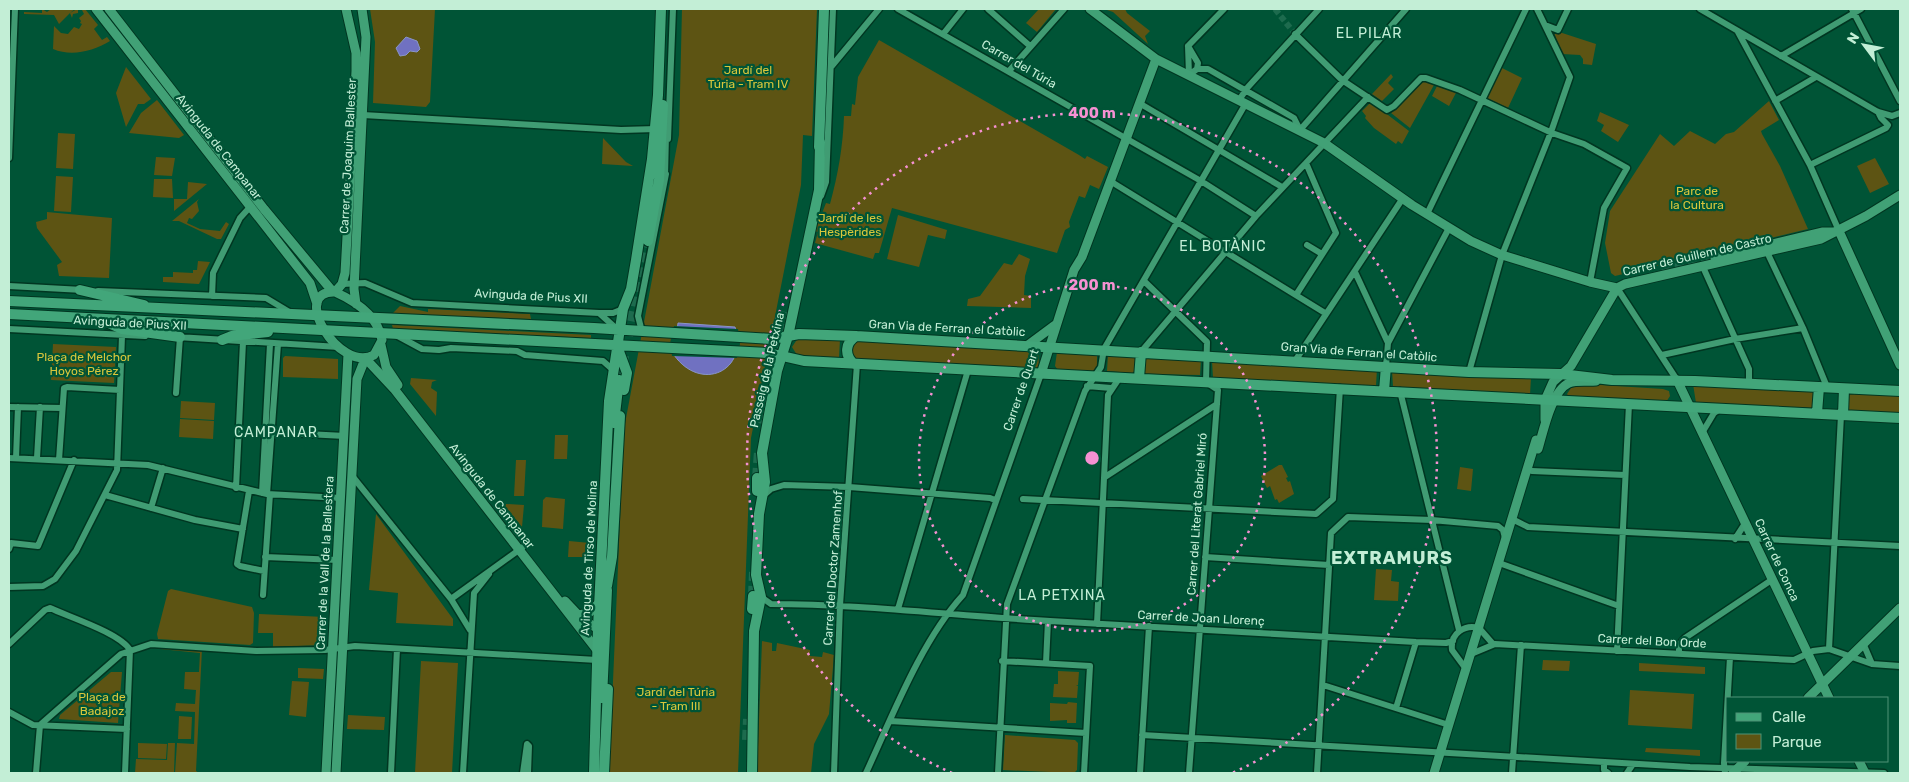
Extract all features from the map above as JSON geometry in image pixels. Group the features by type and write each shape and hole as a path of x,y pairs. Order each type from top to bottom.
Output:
{"main road":[{"name":"Avinguda de Campanar","path":"96,9 314,288 317,304"},
{"name":"Avinguda de Campanar","path":"109,9 278,226 334,292"},
{"name":"Carrer de Joaquim Ballester","path":"346,9 356,53 358,115 354,282 356,304"},
{"name":"Carrer de Joaquim Ballester","path":"342,284 345,272 366,38 362,9"},
{"path":"648,241 659,180 661,9"},
{"path":"659,130 667,9"},
{"name":"Passeig de la Petxina","path":"786,312 802,228 814,188 820,142 826,71 824,9"},
{"name":"Carrer de Guillem de Castro","path":"1090,9 1156,59 1324,143 1403,198 1471,241 1502,255 1590,282 1617,288 1625,284 1821,240 1900,195"},
{"path":"131,53 132,46 139,47"},
{"name":"Carrer de Quart","path":"1041,374 1074,270 1082,257 1156,59"},
{"path":"152,65 147,75 152,76 159,73"},
{"name":"Avinguda de Tirso de Molina","path":"600,736 607,432 612,368 623,308 631,289 659,130"},
{"path":"206,134 202,145 214,145"},
{"name":"Passeig de la Petxina","path":"760,495 765,482 762,453 777,371 788,336 820,180 820,142"},
{"path":"224,174 232,168"},
{"path":"271,217 266,227 270,229 278,226"},
{"path":"1839,231 1900,365"},
{"name":"Carrer de Guillem de Castro","path":"1715,258 1822,232 1839,231"},
{"path":"334,292 356,304 372,318 381,333 381,345 374,355 365,359 348,354 339,347 325,330 316,315 317,304 326,294 334,292 342,284"},
{"path":"1506,541 1516,521 1532,471 1545,426 1553,382 1571,366 1617,288"},
{"path":"80,290 136,302 149,308"},
{"name":"Avinguda de Pius XII","path":"9,302 372,318 618,338"},
{"name":"Avinguda de Pius XII","path":"9,314 395,334 618,338"},
{"path":"98,318 122,328 180,337"},
{"path":"1028,345 1055,325"},
{"path":"222,340 232,336 289,328"},
{"name":"Gran Via de Ferran el Catòlic","path":"618,338 642,332 772,339 788,336 856,336 1207,355 1468,372 1561,374 1612,380"},
{"path":"856,336 849,342 847,349 847,356 856,364"},
{"path":"618,338 639,346 769,353 804,361 1041,374 1090,382 1120,377 1900,418"},
{"path":"604,584 612,557 619,430 626,376 618,338"},
{"name":"Avinguda de Campanar","path":"381,345 386,367 394,380 521,549 597,655"},
{"path":"1139,378 1141,352"},
{"name":"Carrer de la Vall de la Ballestera","path":"326,773 334,650 348,354"},
{"name":"Avinguda de Campanar","path":"365,359 389,383 521,549 578,615 602,631"},
{"name":"Carrer de la Vall de la Ballestera","path":"336,773 357,379 365,359"},
{"path":"1384,391 1386,366"},
{"name":"Avinguda de Tirso de Molina","path":"594,773 597,655 602,631 599,603 604,584 619,380"},
{"name":"Gran Via de Ferran el Catòlic","path":"1550,400 1569,383 1612,380 1677,380 1900,391"},
{"name":"Carrer de Conca","path":"1677,380 1828,697"},
{"path":"1817,414 1823,387"},
{"path":"1842,415 1844,389"},
{"path":"1434,773 1500,563 1536,440"},
{"name":"Passeig de la Petxina","path":"752,773 754,631 760,611 756,575 760,495 758,478"},
{"name":"Passeig de la Petxina","path":"752,609 757,596"},
{"path":"578,615 589,613 599,603"},
{"path":"1809,697 1900,608"},
{"path":"602,631 610,637 604,773"},
{"path":"746,773 747,740"},
{"path":"1730,771 1744,762"}],"street":[{"path":"9,158 15,9"},
{"path":"642,332 638,316 666,176 673,9"},
{"name":"Passeig de la Petxina","path":"807,240 826,182 826,71 833,9"},
{"path":"826,71 879,9"},
{"name":"Carrer del Túria","path":"898,9 944,33 1201,181 1256,216"},
{"path":"944,33 963,9"},
{"path":"988,9 1030,46"},
{"path":"1008,71 1064,9"},
{"path":"1189,75 1188,46 1224,9"},
{"path":"998,773 1002,661 1007,604 1090,382 1101,367 1104,349 1219,149 1246,90 1319,9"},
{"path":"1300,130 1406,9"},
{"path":"1427,214 1526,9"},
{"path":"1468,372 1502,255 1551,132 1570,78 1537,9"},
{"path":"1545,25 1558,30 1568,9"},
{"path":"1700,9 1878,112 1892,116 1900,113"},
{"path":"1716,9 1717,19"},
{"path":"1781,56 1853,11 1860,9"},
{"path":"1853,11 1900,101"},
{"path":"1736,29 1810,165 1839,231"},
{"path":"1295,34 1343,81 1385,109 1394,106 1421,78 1426,78 1460,90 1551,132 1584,144 1627,168 1604,208 1590,282"},
{"path":"1188,46 1196,57 1197,69 1189,75"},
{"name":"Carrer de Guillem de Castro","path":"1197,69 1208,69 1294,118 1300,130"},
{"path":"1775,101 1816,77"},
{"path":"1141,352 1256,216 1368,97"},
{"path":"1139,103 1282,187"},
{"path":"1810,165 1886,128 1888,124 1880,118 1878,112"},
{"path":"358,115 621,130 659,130 666,137 666,176"},
{"path":"1293,293 1336,232 1306,164"},
{"path":"1110,181 1325,313"},
{"path":"1295,361 1325,313 1364,259 1403,198"},
{"path":"212,296 213,273 240,218 250,207"},
{"path":"1386,366 1388,343 1449,228"},
{"path":"1307,245 1322,254"},
{"path":"1767,252 1804,328 1823,387"},
{"path":"1702,267 1749,369 1749,384"},
{"path":"1355,272 1388,343"},
{"path":"1144,281 1207,342 1206,382"},
{"name":"Avinguda de Pius XII","path":"342,284 365,283 412,302 599,313 618,338"},
{"name":"Avinguda de Pius XII","path":"9,286 266,298 292,314"},
{"name":"Carrer de Conca","path":"1617,288 1677,380"},
{"path":"599,313 613,313 623,308"},
{"path":"1662,356 1735,339 1804,328"},
{"name":"Avinguda de Pius XII","path":"9,329 339,347"},
{"name":"Avinguda de Pius XII","path":"395,334 422,349 439,350 451,348 517,351 525,355 603,360 612,368"},
{"path":"9,587 46,585 55,579 75,552 117,470 122,336"},
{"path":"176,393 180,337"},
{"path":"236,488 244,342"},
{"path":"263,595 270,344"},
{"path":"268,432 278,344"},
{"name":"Carrer del Doctor Zamenhof","path":"834,773 840,605 856,364"},
{"path":"898,609 968,370"},
{"name":"Carrer de Quart","path":"866,773 933,635 946,613 963,595 1041,374"},
{"path":"1097,624 1108,395 1120,377"},
{"path":"1090,382 1112,388"},
{"name":"Carrer del Literat Gabriel Miró","path":"1189,773 1218,390 1206,382"},
{"path":"59,460 64,388 120,390"},
{"path":"1023,499 1316,514 1333,499 1340,388"},
{"path":"1400,391 1459,630"},
{"path":"1105,477 1217,404"},
{"path":"1617,650 1629,404"},
{"path":"9,407 62,408"},
{"path":"18,407 12,458 74,460 163,468 236,488 266,494 340,496 364,490"},
{"path":"38,458 40,407"},
{"path":"1702,432 1714,413 1721,408"},
{"path":"1842,415 1829,649 1872,664 1900,666"},
{"path":"268,432 344,436"},
{"path":"10,546 38,546 74,460"},
{"path":"151,508 163,468"},
{"path":"1532,471 1625,475"},
{"path":"353,477 450,600 471,631"},
{"path":"760,495 779,485 849,487 996,500"},
{"path":"249,491 237,561 238,565 264,571"},
{"path":"105,495 195,520 243,529"},
{"path":"1317,773 1331,534 1348,518 1432,520 1498,526 1502,530 1506,541"},
{"path":"1516,521 1528,527 1900,546"},
{"path":"1735,539 1746,522"},
{"path":"450,600 489,574 521,549"},
{"path":"265,557 338,560"},
{"path":"1205,557 1329,565"},
{"path":"1500,563 1619,606"},
{"path":"463,773 469,653 475,589 489,574"},
{"path":"1679,654 1679,644 1685,638 1773,579"},
{"name":"Carrer de Joan Llorenç","path":"757,596 771,604 840,605 1048,621 1199,628 1416,642 1446,643 1453,641"},
{"path":"9,644 45,610 50,608 109,634 126,644 130,650 125,773"},
{"path":"1046,663 1048,621"},
{"path":"1140,773 1149,626"},
{"path":"1466,669 1454,654 1453,641 1459,630 1467,626 1479,628 1493,644 1471,654"},
{"path":"1396,708 1416,642"},
{"path":"1863,643 1872,664"},
{"path":"36,773 40,725 118,657 130,650 160,644 256,650 334,650 354,646 469,653 597,655"},
{"name":"Carrer del Bon Orde","path":"1493,644 1794,660 1808,653 1829,649"},
{"path":"1512,773 1521,645"},
{"path":"391,773 398,649"},
{"path":"1730,657 1730,697"},
{"path":"1002,661 1090,666 1084,773"},
{"path":"1322,686 1449,725"},
{"path":"9,712 40,725 127,729"},
{"path":"890,721 1086,733"},
{"path":"1142,735 1513,756 1730,771 1884,773"},
{"path":"524,773 526,744 529,746 528,773"},
{"path":"1604,762 1604,770 1608,773"},
{"path":"1627,773 1633,764"}],"green space":[{"path":"42,9 47,12 51,9 75,9 59,24 54,15 24,14 24,12 42,13"},
{"path":"77,9 85,9 98,25 94,29 102,40 107,37 110,41 97,48 75,53 53,49 54,26 61,33 68,34 74,27 79,29 82,24 79,18 84,14 82,10 78,10 78,13 73,14 72,18 70,13"},
{"path":"370,9 435,9 430,102 426,107 373,103 375,42"},
{"path":"682,9 817,9 812,136 803,135 801,185 751,438 738,773 609,773 624,429 679,135"},
{"path":"1039,9 1056,9 1037,32 1026,23"},
{"path":"1104,9 1125,9 1127,13 1150,31 1145,36 1148,44 1113,12"},
{"path":"1553,30 1596,44 1592,65 1583,64 1583,59 1580,55 1562,54"},
{"name":"Jardí de les Hespèrides","path":"879,40 1085,159 1087,156 1108,167 1099,189 1090,185 1085,198 1079,196 1069,222 1070,227 1065,230 1057,253 892,208 879,253 875,253 873,259 815,243 818,232 815,231 826,203 830,204 841,149 844,116 851,116 852,104 855,105 858,77"},
{"path":"126,67 151,99 144,104 138,104 126,127 116,93"},
{"path":"1502,68 1522,78 1508,108 1487,98"},
{"path":"1391,74 1393,77 1388,83 1394,89 1382,101 1372,94"},
{"path":"1424,81 1434,85 1410,128 1391,113"},
{"path":"1437,86 1457,91 1449,106 1432,96"},
{"path":"157,100 184,135 179,138 129,133 141,113"},
{"name":"Parc de la Cultura","path":"1769,101 1779,120 1761,131 1780,166 1808,229 1615,276 1611,273 1605,243 1610,211 1660,134 1674,146 1690,131 1715,144 1726,134 1734,132"},
{"path":"1371,102 1409,131 1402,144 1398,141 1396,144 1374,128 1365,118 1366,116 1362,111"},
{"path":"1600,112 1629,125 1618,142 1601,131 1604,125 1597,121"},
{"path":"58,133 75,134 73,169 56,168"},
{"path":"603,138 626,162 633,166 602,164"},
{"path":"156,157 175,158 172,176 154,175"},
{"path":"1875,158 1889,184 1870,193 1857,166"},
{"path":"56,176 73,177 71,212 54,211"},
{"path":"154,179 172,179 173,198 153,197"},
{"path":"188,182 207,184 174,211 174,199 187,199"},
{"path":"199,199 197,202 199,211 192,219 189,218 187,223 200,229 220,231 226,222 229,224 221,239 217,239 179,221 172,221"},
{"path":"47,212 112,218 109,278 59,276 57,265 62,262 37,228 36,222 47,219"},
{"path":"898,215 947,230 945,239 928,235 919,267 887,259"},
{"path":"1019,254 1030,259 1025,276 1024,295 1031,296 1031,308 967,306 968,299 980,296 1004,263 1012,265"},
{"path":"198,261 210,262 199,284 163,282 163,277 173,277 173,272 193,273 193,270 197,270"},
{"path":"400,306 428,312 428,309 530,314 531,319 392,314"},
{"path":"392,325 591,335 591,338 393,329"},
{"path":"798,338 840,339 839,358 797,355 792,347"},
{"path":"856,340 1038,351 1039,366 1035,369 853,359 850,347"},
{"name":"Plaça de Melchor Hoyos Pérez","path":"53,344 116,347 114,383 51,380"},
{"path":"1057,352 1097,354 1097,368 1094,371 1058,370 1055,366"},
{"path":"1108,355 1134,355 1136,358 1135,371 1132,373 1107,371"},
{"path":"285,356 338,359 338,379 283,377 283,358"},
{"path":"1145,358 1201,359 1200,375 1146,374 1144,372"},
{"path":"1212,361 1377,368 1376,386 1213,378"},
{"path":"1392,370 1531,377 1530,395 1393,387"},
{"path":"411,378 437,380 432,382 431,388 437,392 436,416 410,384"},
{"path":"1585,384 1663,389 1669,391 1670,396 1666,402 1569,397 1567,394 1571,388"},
{"path":"1693,384 1813,391 1813,408 1696,403"},
{"path":"1851,393 1900,395 1900,413 1851,411 1847,409 1848,395"},
{"path":"181,401 215,403 214,420 180,418"},
{"path":"180,419 214,421 213,439 179,437"},
{"path":"555,435 568,435 567,459 554,459"},
{"path":"516,460 526,460 524,496 514,496"},
{"path":"1282,465 1294,494 1279,503 1277,499 1275,500 1270,486 1267,488 1261,476"},
{"path":"1460,467 1473,469 1471,491 1457,489"},
{"path":"546,497 565,499 563,529 542,527 543,500"},
{"path":"506,504 524,505 522,527 505,506"},
{"path":"376,514 453,619 453,626 396,623 398,593 369,590"},
{"path":"569,541 590,543 590,557 568,557"},
{"path":"1376,569 1392,570 1391,581 1399,582 1398,601 1374,600"},
{"path":"171,589 252,607 254,613 253,643 250,645 158,639 157,634 168,591"},
{"path":"259,614 325,617 325,643 323,645 273,647 273,633 258,633"},
{"path":"762,641 772,643 772,651 776,651 777,643 810,650 810,656 822,657 823,652 834,655 829,714 814,744 811,773 757,773"},
{"path":"161,647 202,649 196,771 199,773 175,773 177,743 194,744 195,712 175,711 176,703 195,704 196,690 184,689 185,672 199,672 200,653 160,649"},
{"path":"1543,660 1570,661 1569,671 1542,670"},
{"path":"421,661 458,663 452,773 415,773"},
{"path":"1639,663 1705,667 1705,674 1639,671"},
{"path":"298,668 324,669 323,679 298,678"},
{"path":"1058,671 1079,672 1078,685 1076,685 1078,686 1077,698 1053,697 1054,684 1058,684"},
{"name":"Plaça de Badajoz","path":"111,672 122,672 118,723 59,719 60,715"},
{"path":"292,681 309,682 306,717 289,715"},
{"path":"1630,690 1694,694 1692,729 1628,725"},
{"path":"1068,702 1077,703 1076,723 1067,723 1067,720 1050,721 1050,703 1067,704"},
{"path":"348,715 385,717 384,730 347,729"},
{"path":"179,716 192,717 191,739 178,739"},
{"path":"1005,735 1075,740 1078,743 1077,770 1074,773 1003,770"},
{"path":"138,743 167,744 166,759 138,758"},
{"path":"168,743 175,743 174,773 135,773 136,759 167,760"},
{"path":"1646,748 1700,750 1700,756 1645,752"}],"shaded area":[{"path":"406,37 417,41 420,49 417,52 410,51 406,55 400,56 396,48"},
{"path":"678,323 735,327 738,342 735,355 729,365 720,372 709,374 697,373 685,367 674,355"}],"pier":[{"path":"674,326 738,329 740,344 737,358 672,356 670,343"}],"tunnel":[{"path":"1275,9 1295,34"},
{"path":"619,380 648,241"},
{"path":"1662,271 1715,258"},
{"path":"775,363 786,312"},
{"path":"763,424 769,392"},
{"path":"757,478 759,451"},
{"path":"753,596 754,572"},
{"path":"747,740 748,719"},
{"path":"599,773 600,736"}],"district":[{"name":"EL PILAR","path":"1369,33"},
{"name":"EL BOTÀNIC","path":"1223,246"},
{"name":"CAMPANAR","path":"276,432"},
{"name":"EXTRAMURS","path":"1392,558"},
{"name":"LA PETXINA","path":"1062,595"}],"park label":[{"name":"Jardí del Túria - Tram IV","path":"748,77"},
{"name":"Jardí del Túria - Tram III","path":"676,699"}]}
